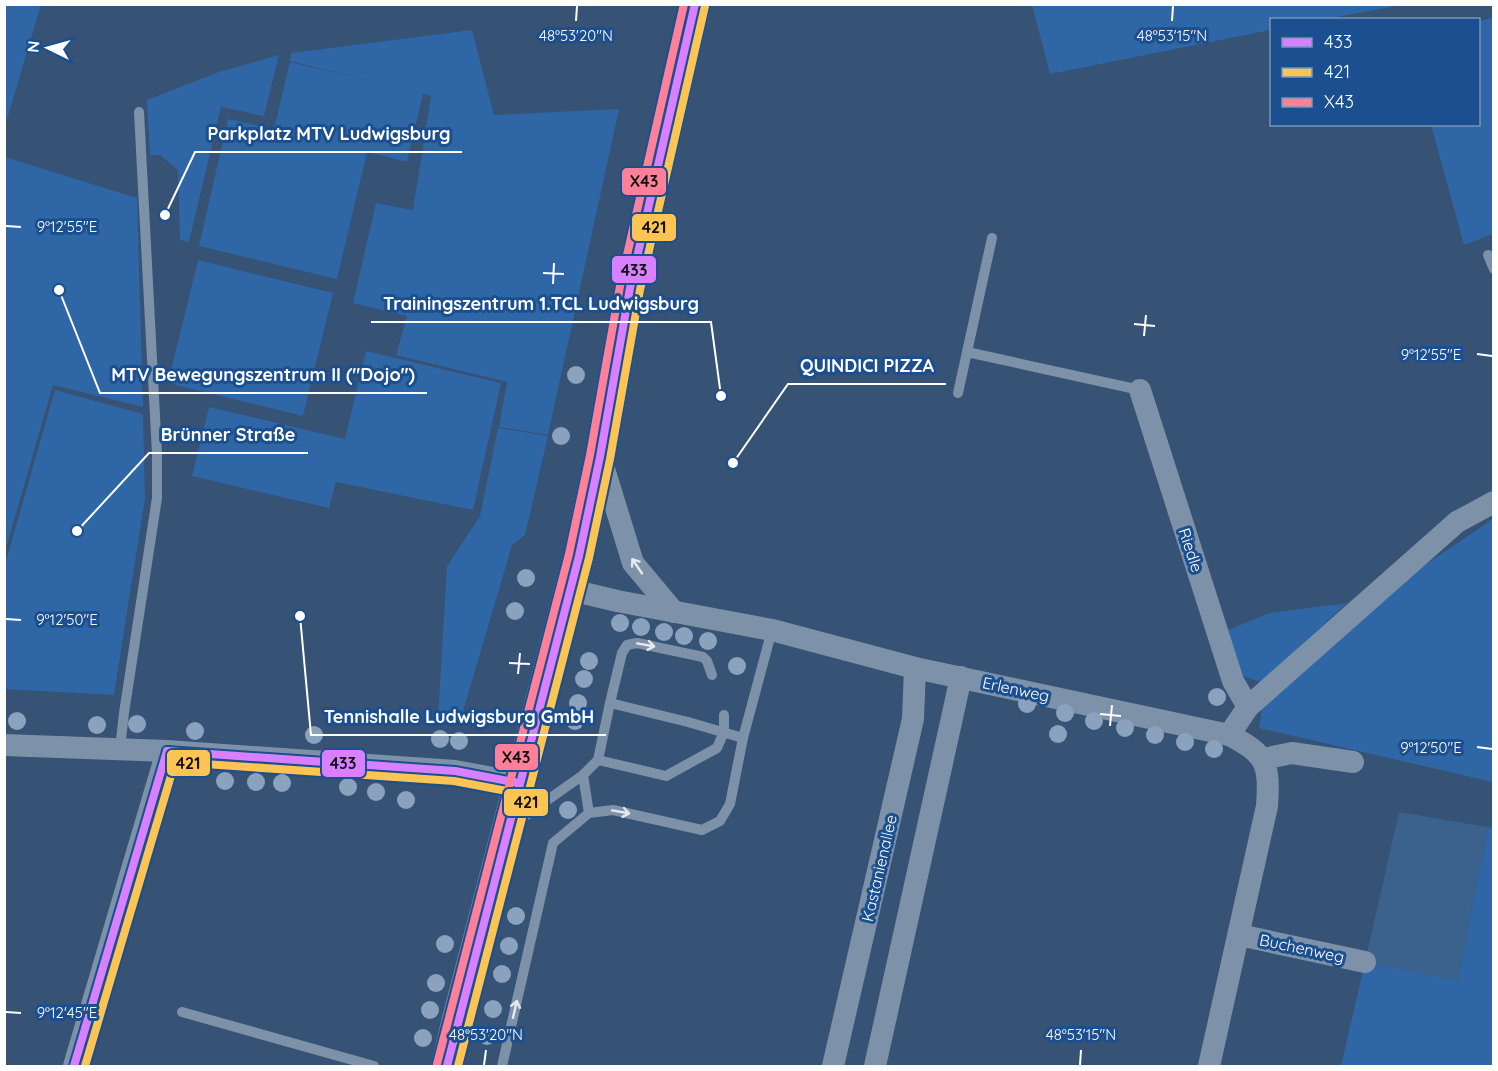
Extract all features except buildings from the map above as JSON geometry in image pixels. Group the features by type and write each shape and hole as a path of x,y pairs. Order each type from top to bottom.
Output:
{"main road":[{"path":"447,1066 507,828 571,590 600,457 630,288 695,4"}],"street":[{"name":"Riedle","path":"1140,390 1233,681 1248,707"},
{"path":"600,457 633,563 674,612"},
{"path":"1229,735 1248,707 1457,522 1494,502"},
{"name":"Erlenweg","path":"571,590 771,630 915,668 1229,735 1252,747 1263,759"},
{"name":"Kastanienallee","path":"833,1066 913,718 915,668"},
{"path":"875,1066 960,677"},
{"path":"4,745 167,751 454,771 519,783"},
{"path":"74,1066 167,751"},
{"path":"1209,1066 1267,806 1268,786 1263,759 1292,753 1353,762"},
{"name":"Buchenweg","path":"1239,935 1365,962"}],"lane":[{"path":"120,749 158,498 158,454 139,112"},
{"path":"958,393 992,238"},
{"path":"1488,255 1494,269"},
{"path":"967,352 1140,390"},
{"path":"502,1066 553,843 589,813 613,810 702,830 720,821 730,804 743,738 771,630"},
{"path":"507,828 583,776 598,760 622,653 627,645 637,643 703,657 712,675"},
{"path":"610,702 743,738"},
{"path":"598,760 666,776 717,748 723,732 724,715"},
{"path":"583,776 589,813"},
{"path":"182,1012 374,1066"}],"shaded area":[{"path":"1032,4 1402,5 1331,18 1270,18 1270,30 1050,74"},
{"path":"4,5 41,5 5,126 4,126"},
{"path":"1493,18 1493,234 1464,245 1431,126 1480,126 1480,21"},
{"path":"472,30 494,115 619,109 548,435 499,427 507,382 396,355 407,316 353,303 376,203 413,210 431,96 423,94 407,162 367,152 337,279 199,246 228,119 274,129 290,62 371,81 290,61 291,53"},
{"path":"279,55 264,116 221,107 189,242 180,240 178,170 160,155 150,155 147,100 219,72"},
{"path":"5,157 137,198 143,407 53,385 5,551"},
{"path":"198,260 333,293 303,416 168,383"},
{"path":"366,351 501,383 473,510 336,482 329,508 192,476 209,407 345,439"},
{"path":"55,390 143,414 145,498 114,695 5,689 5,565"},
{"path":"498,428 548,436 525,535 512,545 461,718 438,719 447,566 480,516"},
{"path":"1493,519 1493,782 1259,728 1263,702 1422,567"},
{"path":"1347,603 1261,682 1237,674 1223,632 1270,613"},
{"path":"1399,812 1488,827 1458,981 1365,962"},
{"path":"1488,827 1493,828 1493,1066 1341,1066 1365,962 1458,980"}],"transit line":[{"name":"X43","path":"437,1064 569,554 590,455 620,286 684,4"},
{"name":"433","path":"447,1066 579,556 600,457 630,288 695,4"},
{"name":"421","path":"458,1066 589,558 610,459 640,290 705,6"},
{"name":"433","path":"167,751 455,771 519,783"},
{"name":"433","path":"74,1066 167,751"},
{"name":"421","path":"85,1066 175,762 454,781 517,793"}],"place":[{"name":"Parkplatz MTV Ludwigsburg","path":"165,215"},
{"name":"MTV Bewegungszentrum II (\"Dojo\")","path":"59,290"},
{"name":"Trainingszentrum 1.TCL Ludwigsburg","path":"721,396"},
{"name":"QUINDICI PIZZA","path":"733,463"},
{"name":"Brünner Straße","path":"77,531"},
{"name":"Tennishalle Ludwigsburg GmbH","path":"300,616"}]}
